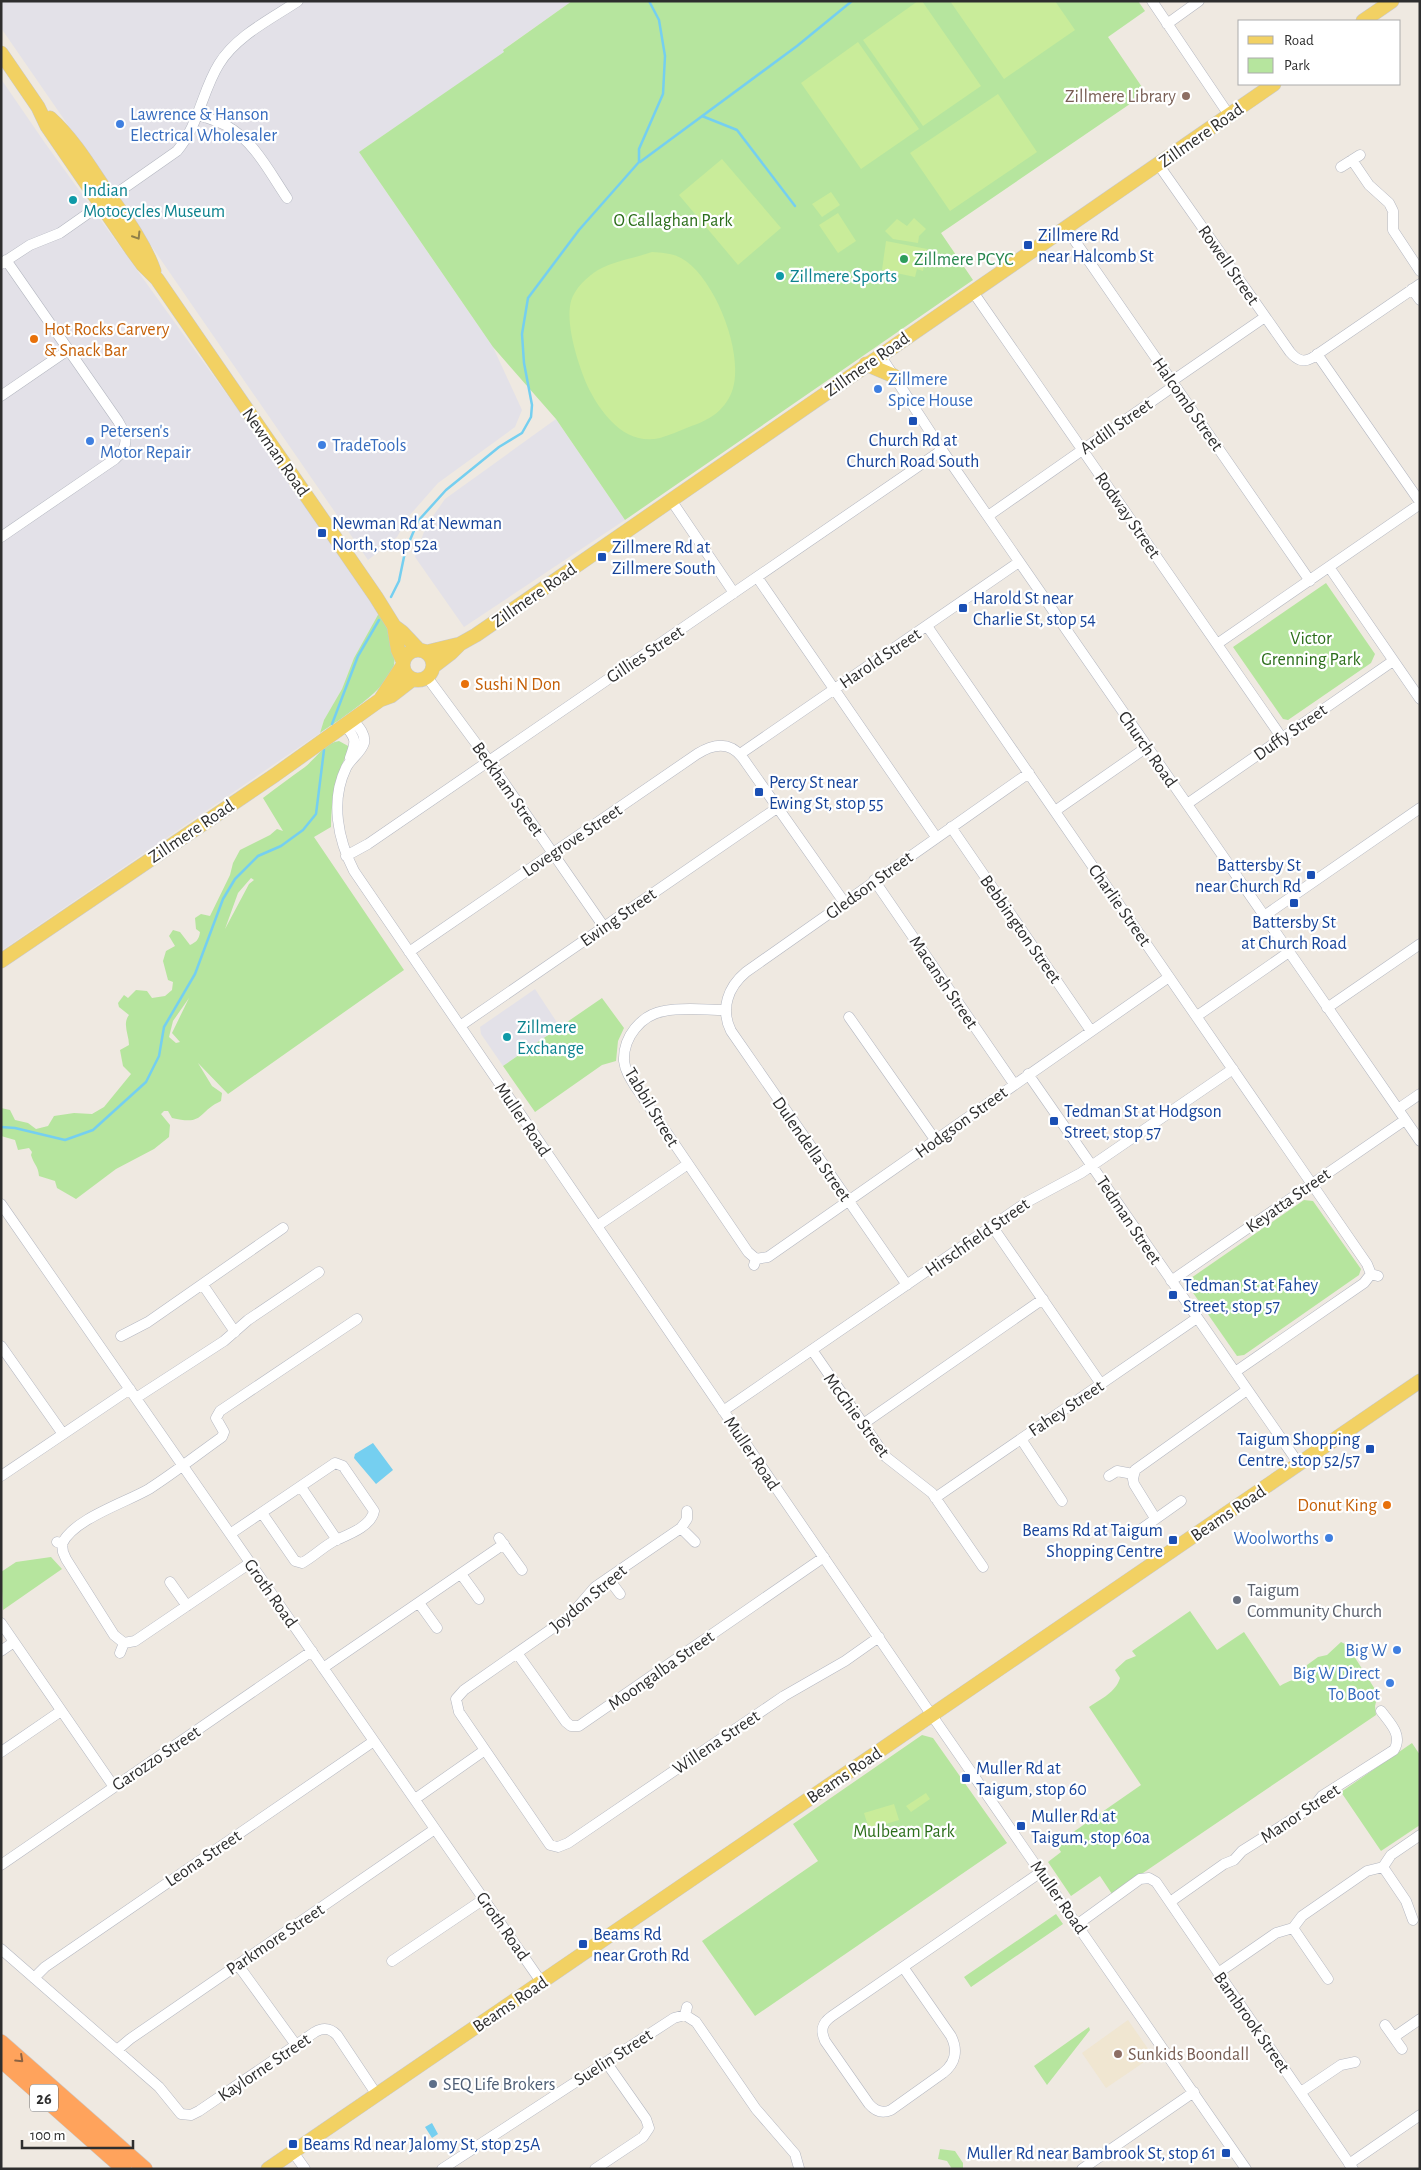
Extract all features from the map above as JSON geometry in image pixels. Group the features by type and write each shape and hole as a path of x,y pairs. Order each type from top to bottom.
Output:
{"highway":[{"name":"26","path":"1,2042 145,2169"},
{"name":"26","path":"1,2060 124,2169"}],"main road":[{"path":"1364,20 1392,1"},
{"name":"Newman Road","path":"1,53 38,107 72,143 106,201 142,244 157,279 394,626 423,650"},
{"name":"Zillmere Road","path":"431,671 460,644 486,628 1273,85"},
{"path":"866,364 894,376"},
{"name":"Newman Road","path":"394,626 398,650 403,663"},
{"name":"Zillmere Road","path":"423,650 460,644"},
{"path":"423,650 432,658 431,671 423,679 413,679 406,673 403,663 409,652 423,650"},
{"name":"Zillmere Road","path":"380,700 403,663"},
{"name":"Zillmere Road","path":"1,961 380,700 391,696 413,679"},
{"name":"Beams Road","path":"268,2169 1420,1381"}],"street":[{"path":"1,537 115,459 126,446 126,437 123,430 4,262 30,245 55,236 178,151 198,115 214,73 228,51 240,40 298,1"},
{"path":"1152,1 1229,115"},
{"path":"1167,24 1199,1"},
{"path":"198,115 228,127 244,138 287,198"},
{"path":"1341,167 1356,157 1369,185 1389,203 1392,211 1393,230 1420,271"},
{"name":"Rowell Street","path":"1158,164 1293,356 1304,361 1317,354"},
{"name":"Halcomb Street","path":"1066,228 1310,580"},
{"path":"1217,644 1420,503 1317,354 1416,286 1420,300"},
{"name":"Rodway Street","path":"974,292 1282,738"},
{"name":"Ardill Street","path":"988,516 1172,388 1176,379 1265,317"},
{"path":"1,396 68,350"},
{"name":"Church Road","path":"880,355 942,450 1420,1141"},
{"name":"Gillies Street","path":"346,856 368,844 942,450"},
{"path":"671,500 734,593"},
{"name":"Harold Street","path":"740,754 1019,562"},
{"path":"1329,567 1420,699"},
{"path":"757,577 936,837"},
{"name":"Charlie Street","path":"927,626 1374,1275 1235,1372"},
{"name":"Duffy Street","path":"1186,804 1393,661"},
{"name":"Beckham Street","path":"431,671 489,761 604,927"},
{"name":"Muller Road","path":"349,722 364,736 364,742 361,749 349,762 341,782 338,820 340,839 346,856 358,878 1246,2169"},
{"name":"Lovegrove Street","path":"409,952 706,749 726,746 740,754"},
{"path":"1055,812 1147,748"},
{"path":"740,754 844,902"},
{"name":"Gledson Street","path":"726,1010 730,991 741,976 874,880 1029,773"},
{"name":"Ewing Street","path":"460,1026 777,808"},
{"path":"1264,916 1420,808"},
{"name":"Bebbington Street","path":"951,827 1092,1031"},
{"name":"Macansh Street","path":"874,880 1014,1084"},
{"path":"1328,1008 1420,944"},
{"path":"1197,1016 1289,952"},
{"name":"Hodgson Street","path":"755,1262 768,1257 936,1141 1028,1074 1170,977"},
{"name":"Tabbil Street","path":"726,1010 671,1010 657,1013 636,1026 626,1045 624,1060 630,1079 755,1262"},
{"name":"Dulendella Street","path":"726,1010 728,1025 735,1036 906,1286"},
{"path":"849,1017 936,1141"},
{"name":"Hirschfield Street","path":"723,1410 992,1226 1034,1198 1092,1166 1233,1069"},
{"name":"Tedman Street","path":"1028,1074 1299,1464"},
{"path":"1398,1110 1420,1094"},
{"name":"Keyatta Street","path":"1171,1281 1405,1120"},
{"path":"597,1226 688,1164"},
{"name":"Groth Road","path":"1,1204 542,1983"},
{"path":"992,1226 1101,1384"},
{"path":"121,1336 148,1322 168,1306 203,1285 283,1228"},
{"path":"136,1398 235,1332 248,1320 319,1272"},
{"path":"203,1285 235,1332"},
{"path":"863,1424 1043,1299"},
{"name":"Fahey Street","path":"935,1498 1197,1318"},
{"path":"250,1563 135,1642 122,1648 72,1568 60,1543 69,1534 99,1514 151,1488 223,1436 224,1432 216,1418 220,1411 357,1319"},
{"path":"1,1346 63,1434"},
{"name":"McGhie Street","path":"812,1350 890,1461 924,1486 935,1498 983,1567"},
{"path":"1,1476 130,1389"},
{"path":"1155,1518 1134,1484 1133,1474 1135,1470 1248,1390"},
{"path":"1021,1438 1062,1501"},
{"path":"230,1534 301,1487 331,1464 339,1463 371,1506 374,1514 369,1520 345,1537 337,1540 303,1563 298,1563 262,1513"},
{"path":"1109,1476 1116,1471 1133,1474"},
{"path":"301,1487 337,1540"},
{"path":"1140,1530 1181,1501"},
{"path":"687,1511 687,1519 681,1528 695,1542"},
{"name":"Joydon Street","path":"485,1750 457,1709 456,1699 464,1690 570,1616 591,1590 681,1528"},
{"path":"323,1668 461,1574 502,1541 522,1570"},
{"name":"Moongalba Street","path":"517,1653 564,1720 571,1726 580,1726 824,1557"},
{"path":"461,1574 479,1599"},
{"path":"608,1578 620,1594"},
{"path":"170,1582 187,1606"},
{"path":"420,1603 437,1628"},
{"path":"1,1623 114,1787"},
{"name":"Willena Street","path":"485,1750 546,1840 554,1846 561,1847 784,1696 845,1661 879,1637"},
{"path":"1,1651 14,1642"},
{"name":"Garozzo Street","path":"1,1864 312,1651"},
{"path":"1,1752 61,1711"},
{"name":"Manor Street","path":"1170,1902 1224,1864 1234,1860 1242,1851 1315,1805 1322,1796 1364,1771 1394,1750 1398,1736 1382,1711"},
{"name":"Leona Street","path":"34,1978 46,1967 374,1741"},
{"path":"415,1799 485,1750"},
{"name":"Parkmore Street","path":"117,2050 130,2039 435,1829"},
{"path":"1218,1973 1276,1933 1292,1928 1302,1916 1367,1871 1383,1867 1391,1855 1420,1835"},
{"path":"1383,1867 1406,1901 1412,1920"},
{"path":"902,1967 951,2036 956,2046 955,2056 950,2066 943,2073 890,2110 883,2112 876,2110 869,2104 825,2041 822,2029 825,2022 902,1967 1041,1872"},
{"name":"Bambrook Street","path":"1078,1924 1138,1881 1149,1878 1156,1882 1351,2166"},
{"path":"392,1961 484,1899"},
{"path":"1292,1928 1328,1979"},
{"path":"1,1949 117,2050"},
{"path":"238,1965 296,2045"},
{"name":"Suelin Street","path":"442,2169 686,2011 696,2022 756,2109 795,2154 800,2168"},
{"path":"1394,2037 1420,2019"},
{"path":"1385,2025 1402,2049"},
{"name":"Kaylorne Street","path":"117,2050 159,2087 181,2114 191,2115 318,2030 332,2030 377,2095"},
{"path":"595,2169 643,2137 649,2128 646,2119 606,2062"},
{"path":"1301,2092 1341,2065 1355,2062"},
{"path":"1082,2169 1194,2092"},
{"path":"1351,2166 1420,2115"},
{"path":"293,2152 305,2169"}],"shaded area":[{"path":"1,1 572,1 504,49 505,52 359,152 493,347 522,410 515,427 438,483 409,516 397,537 368,560 1,28"},
{"path":"1,79 45,143 382,609 354,658 342,689 324,720 320,733 1,951"},
{"path":"556,419 625,520 464,627 415,557 426,526 445,499"},
{"path":"535,989 560,1027 503,1066 481,1034 480,1027"},
{"name":"Sunkids Boondall","path":"1128,2020 1153,2056 1106,2088 1082,2053"}],"green space":[{"name":"O Callaghan Park","path":"572,1 1138,1 1145,11 1108,37 1146,93 941,233 973,280 625,520 556,419 493,347 359,152 504,52 503,50"},
{"path":"918,1 922,1 981,86 923,126 863,40"},
{"path":"950,1 1055,1 1075,30 1004,79"},
{"path":"858,42 919,129 861,169 801,83"},
{"path":"998,94 1037,152 950,211 910,153"},
{"path":"722,159 781,228 738,265 679,195"},
{"path":"831,192 840,205 822,217 812,204"},
{"path":"838,213 856,241 838,253 819,225"},
{"path":"914,218 926,229 919,236 918,243 893,239 885,231 897,219 907,226"},
{"name":"Zillmere PCYC","path":"886,241 927,249 923,271 917,269 915,277 882,270"},
{"path":"652,252 671,254 681,258 694,268 706,283 717,301 725,321 732,342 735,362 734,381 730,396 718,412 701,422 667,436 647,439 625,432 607,417 599,407 583,376 576,355 571,332 570,310 575,292 582,283 598,270 611,264"},
{"name":"Victor Grenning Park","path":"1326,583 1375,654 1371,663 1288,720 1283,719 1233,647"},
{"path":"379,613 393,645 395,658 390,674 383,684 363,703 320,733 324,720 342,689 354,658"},
{"path":"339,741 350,747 336,786 332,806 331,827 314,837 404,970 228,1094 198,1063 212,1086 222,1093 221,1101 196,1119 183,1120 172,1118 168,1111 164,1111 161,1114 170,1125 169,1137 154,1149 116,1169 76,1199 57,1188 55,1181 39,1176 29,1148 18,1150 15,1140 1,1136 1,1108 10,1110 15,1120 28,1123 36,1129 48,1126 54,1116 74,1113 92,1114 104,1107 131,1074 123,1066 120,1050 129,1045 126,1022 129,1015 119,1007 118,1003 124,995 128,998 136,990 147,991 152,998 165,996 172,990 173,982 168,980 163,961 166,951 175,946 169,936 173,930 180,932 190,945 197,940 200,932 196,929 195,918 201,914 210,916 240,850 270,835 277,829 283,831 263,798 305,767 334,742","holes":["251,878 254,880 249,884 225,929 238,893","189,998 172,1033 180,1042 176,1043 169,1037 173,1021"]},
{"path":"602,998 624,1028 618,1041 616,1061 602,1065 535,1112 503,1066"},
{"path":"1304,1200 1313,1201 1361,1269 1359,1275 1244,1355 1237,1356 1189,1287 1191,1278"},
{"path":"51,1557 62,1569 3,1610 1,1572 16,1562"},
{"path":"1190,1611 1217,1650 1244,1632 1280,1686 1306,1673 1307,1665 1318,1657 1327,1655 1341,1642 1347,1645 1378,1694 1375,1706 1376,1715 1112,1894 1100,1876 1071,1896 1048,1862 1061,1852 1056,1844 1141,1785 1089,1707 1115,1687 1120,1678 1115,1670 1126,1660 1136,1656 1132,1651"},
{"name":"Mulbeam Park","path":"922,1735 933,1738 1007,1843 755,2016 702,1941 818,1861 793,1824"},
{"path":"1412,1743 1420,1755 1420,1825 1381,1851 1341,1792"},
{"path":"926,1793 930,1799 911,1812 906,1806"},
{"path":"894,1804 899,1820 869,1829 864,1813"},
{"path":"1056,1914 1063,1924 971,1987 964,1977"},
{"path":"1089,2027 1090,2030 1047,2085 1034,2066"},
{"path":"940,2149 955,2151 963,2163 963,2169 952,2169 947,2161 938,2159"}],"water":[{"path":"373,1443 393,1470 376,1484 354,1458 355,1454"},
{"path":"432,2123 438,2134 432,2138 425,2127"}],"waterway":[{"path":"391,597 399,581 405,552 418,521 446,490 499,447 522,433 531,417 532,405 524,363 522,334 528,298 579,230 639,162 639,149 663,94 665,56 659,20 649,1"},
{"path":"640,162 797,46 852,1"},
{"path":"702,116 737,130 795,206"},
{"path":"332,724 358,656 379,620"},
{"path":"1,1127 15,1128 65,1140 93,1130 146,1082 159,1056 164,1027 195,974 223,899 235,879 258,856 281,846 303,830 316,814 324,750"}],"place":[{"name":"Zillmere Library","path":"1186,96"},
{"name":"Lawrence & Hanson Electrical Wholesaler","path":"120,124"},
{"name":"Indian Motocycles Museum","path":"73,200"},
{"name":"Zillmere Rd near Halcomb St","path":"1028,245"},
{"name":"Zillmere PCYC","path":"904,259"},
{"name":"Zillmere Sports","path":"780,276"},
{"name":"Hot Rocks Carvery & Snack Bar","path":"34,339"},
{"name":"Zillmere Spice House","path":"878,389"},
{"name":"Church Rd at Church Road South","path":"913,421"},
{"name":"Petersen's Motor Repair","path":"90,441"},
{"name":"TradeTools","path":"322,445"},
{"name":"Newman Rd at Newman North, stop 52a","path":"322,533"},
{"name":"Zillmere Rd at Zillmere South","path":"602,557"},
{"name":"Harold St near Charlie St, stop 54","path":"963,608"},
{"name":"Sushi N Don","path":"465,684"},
{"name":"Percy St near Ewing St, stop 55","path":"759,792"},
{"name":"Battersby St near Church Rd","path":"1311,875"},
{"name":"Battersby St at Church Road","path":"1294,903"},
{"name":"Zillmere Exchange","path":"507,1037"},
{"name":"Tedman St at Hodgson Street, stop 57","path":"1054,1121"},
{"name":"Tedman St at Fahey Street, stop 57","path":"1173,1295"},
{"name":"Taigum Shopping Centre, stop 52/57","path":"1370,1449"},
{"name":"Donut King","path":"1387,1505"},
{"name":"Woolworths","path":"1329,1538"},
{"name":"Beams Rd at Taigum Shopping Centre","path":"1173,1540"},
{"name":"Taigum Community Church","path":"1237,1600"},
{"name":"Big W","path":"1397,1650"},
{"name":"Big W Direct To Boot","path":"1390,1683"},
{"name":"Muller Rd at Taigum, stop 60","path":"966,1778"},
{"name":"Muller Rd at Taigum, stop 60a","path":"1021,1826"},
{"name":"Beams Rd near Groth Rd","path":"583,1944"},
{"name":"Sunkids Boondall","path":"1118,2054"},
{"name":"SEQ Life Brokers","path":"433,2084"},
{"name":"Beams Rd near Jalomy St, stop 25A","path":"293,2144"},
{"name":"Muller Rd near Bambrook St, stop 61","path":"1226,2153"}]}
